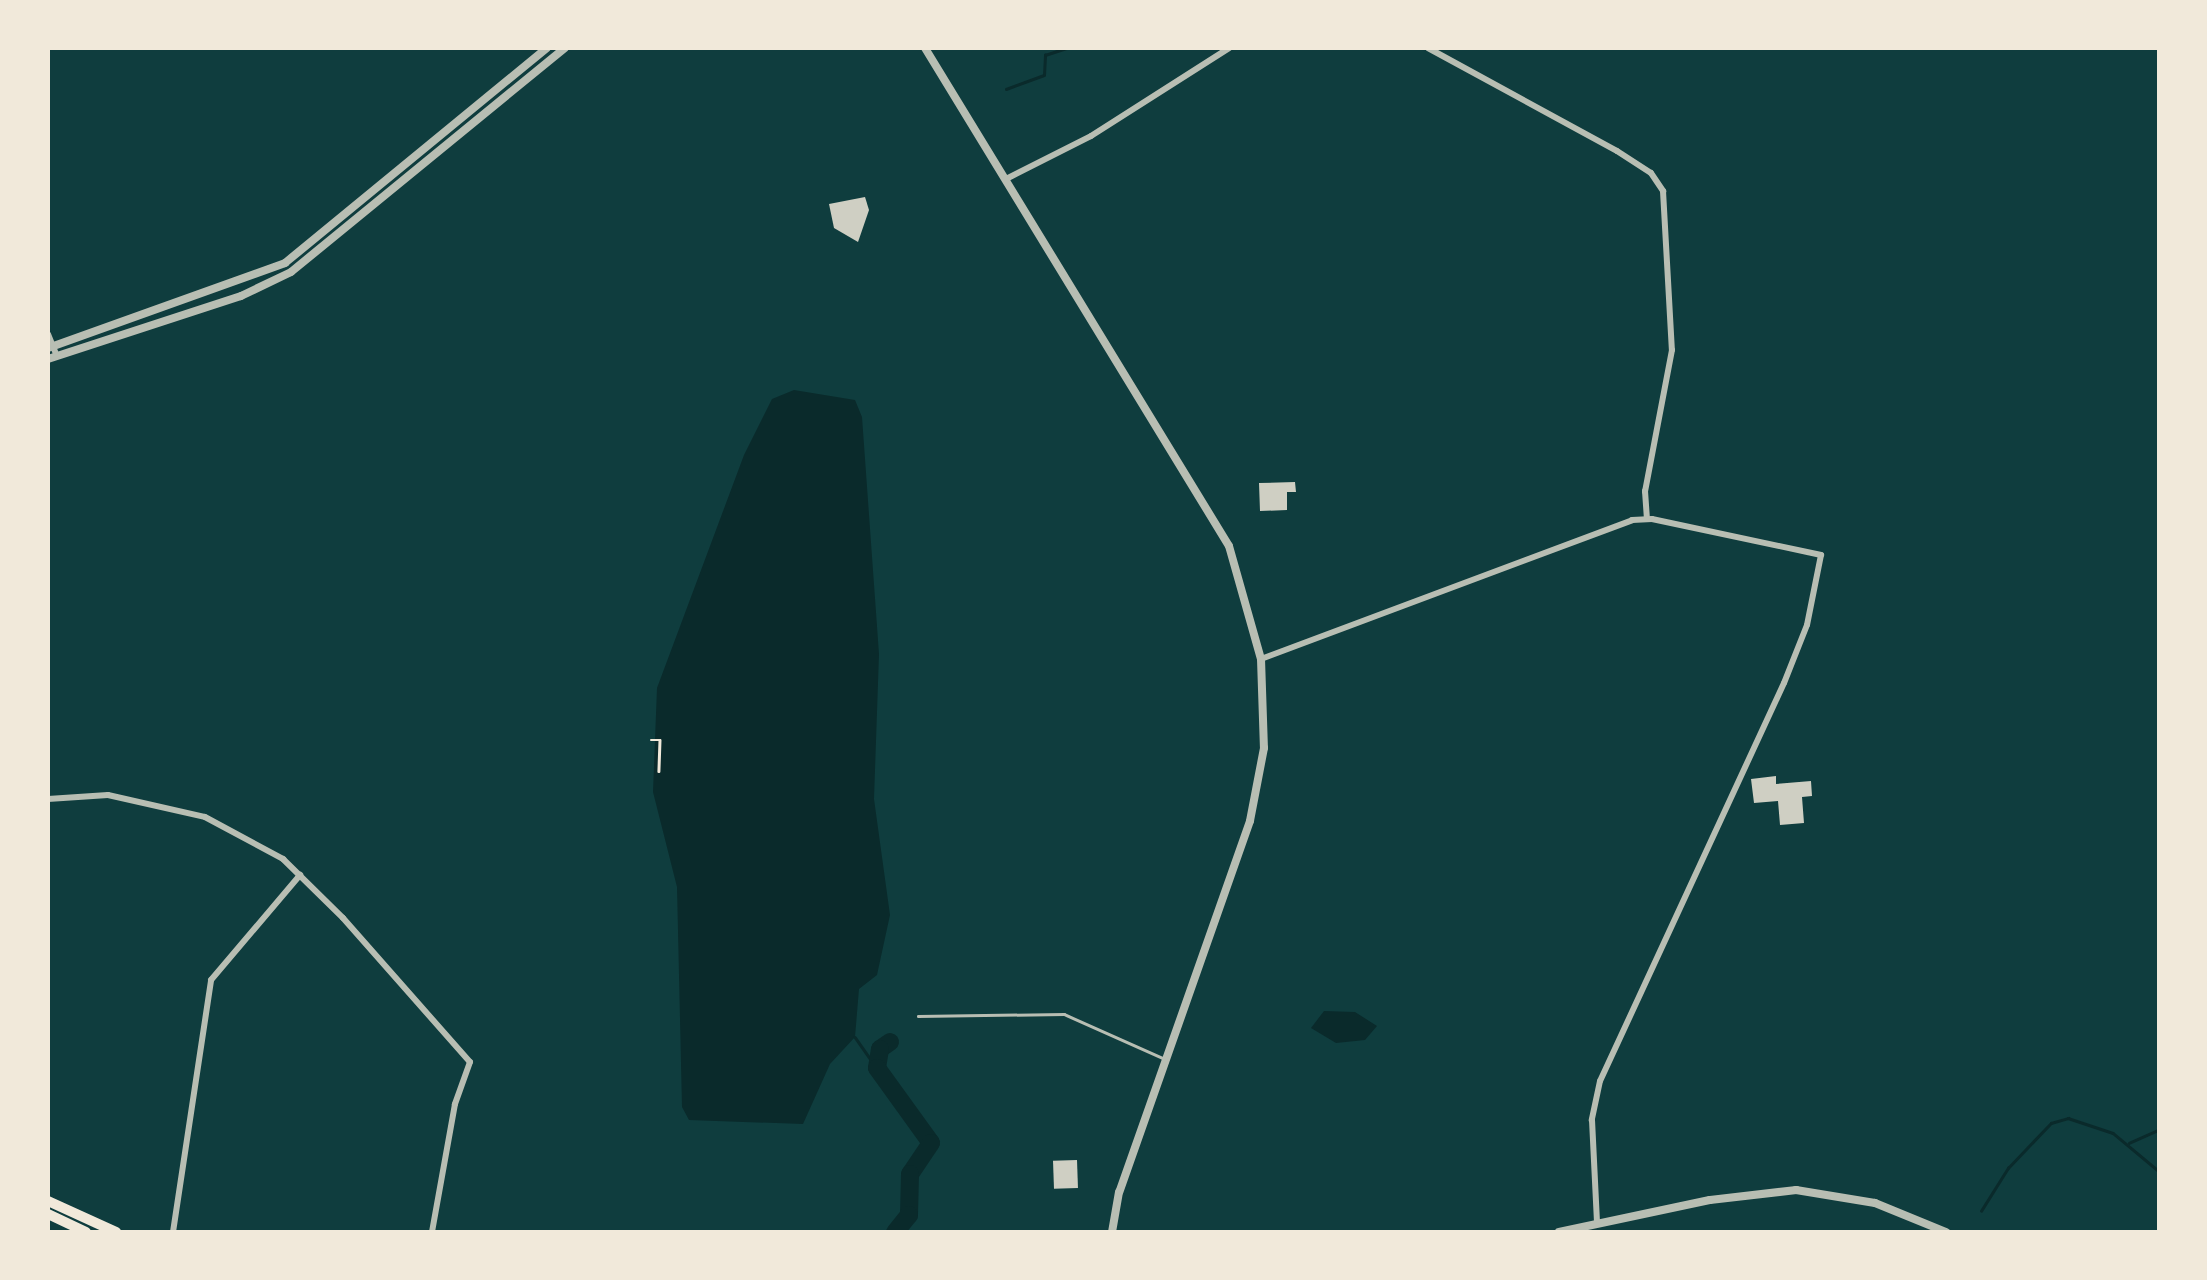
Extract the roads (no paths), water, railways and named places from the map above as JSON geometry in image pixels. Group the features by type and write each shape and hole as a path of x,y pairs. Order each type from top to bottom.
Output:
{"main road":[{"path":"48,1201 116,1232"},
{"path":"48,1214 86,1232"}],"street":[{"path":"50,346 285,263 547,48"},
{"path":"48,334 52,357 242,296 290,272 564,48"},
{"path":"924,48 1228,546 1261,659 1264,748 1250,821 1119,1192 1112,1232"},
{"path":"1006,179 1091,136 1229,48"},
{"path":"1428,48 1618,152 1651,173 1663,191 1672,350 1645,491 1647,519"},
{"path":"1261,659 1647,519 1822,555 1806,626 1784,683 1600,1080 1592,1120 1597,1224"},
{"path":"48,799 108,795 205,816 244,834 300,875 470,1062 455,1104 432,1232"},
{"path":"173,1232 211,980 300,875"},
{"path":"1559,1232 1745,1194 1796,1190 1874,1203 1946,1232"}],"lane":[{"path":"918,1016 1064,1014 1164,1059"}],"water":[{"path":"794,390 855,400 862,417 879,654 874,799 890,915 877,975 859,989 855,1037 830,1064 803,1124 689,1120 682,1107 677,887 653,792 657,688 744,455 772,399"},
{"path":"1324,1011 1355,1012 1377,1026 1365,1040 1336,1043 1311,1028"}],"waterway":[{"path":"1006,89 1044,75 1045,55 1066,48"},
{"path":"1105,48 1143,48"},
{"path":"855,1037 877,1068"},
{"path":"890,1042 880,1049 877,1068 931,1143 910,1174 909,1215 895,1232"},
{"path":"1981,1211 2008,1168 2051,1123 2068,1118 2113,1133 2160,1172"},
{"path":"2129,1143 2160,1129"}]}
